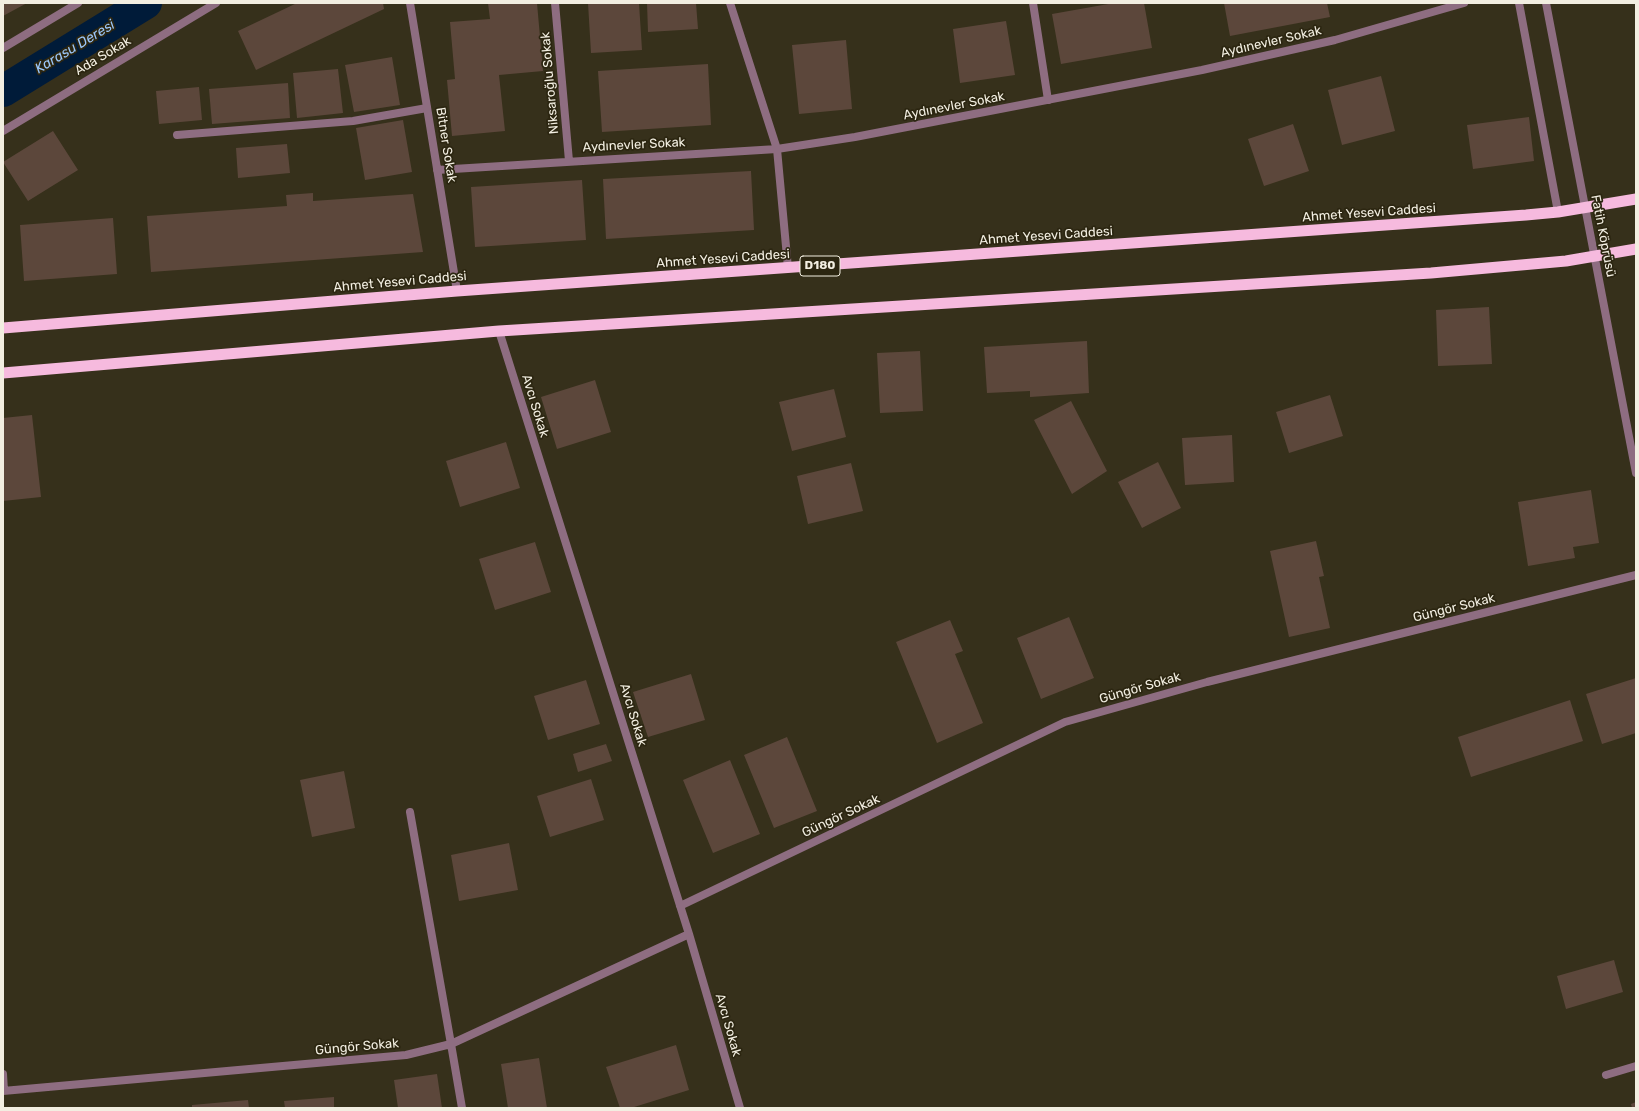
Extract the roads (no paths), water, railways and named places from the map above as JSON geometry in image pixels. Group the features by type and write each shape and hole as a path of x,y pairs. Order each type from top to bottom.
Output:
{"highway":[{"name":"Ahmet Yesevi Caddesi","path":"3,328 457,291 1427,223 1558,212 1636,199"},
{"path":"3,373 499,331 1431,273 1566,261 1636,249"}],"street":[{"path":"3,48 78,3"},
{"name":"Ada Sokak","path":"3,131 216,3"},
{"name":"Bitner Sokak","path":"410,3 457,291"},
{"name":"Niksaroğlu Sokak","path":"556,3 569,161"},
{"path":"730,3 777,149 788,268"},
{"path":"1033,3 1048,100"},
{"name":"Aydınevler Sokak","path":"437,170 777,149 855,137 1202,70 1335,40 1464,3"},
{"path":"1519,3 1558,212"},
{"name":"Fatih Köprüsü","path":"1546,3 1636,473"},
{"path":"177,135 353,121 427,108"},
{"name":"Avcı Sokak","path":"499,331 689,934 740,1108"},
{"name":"Güngör Sokak","path":"680,906 1065,722 1207,682 1636,575"},
{"path":"410,812 462,1108"},
{"name":"Güngör Sokak","path":"4,1091 406,1055 451,1044 689,934"},
{"path":"1606,1075 1636,1066"},
{"path":"3,1074 4,1091"}],"waterway":[{"name":"Karasu Deresi","path":"3,91 146,3"}]}
